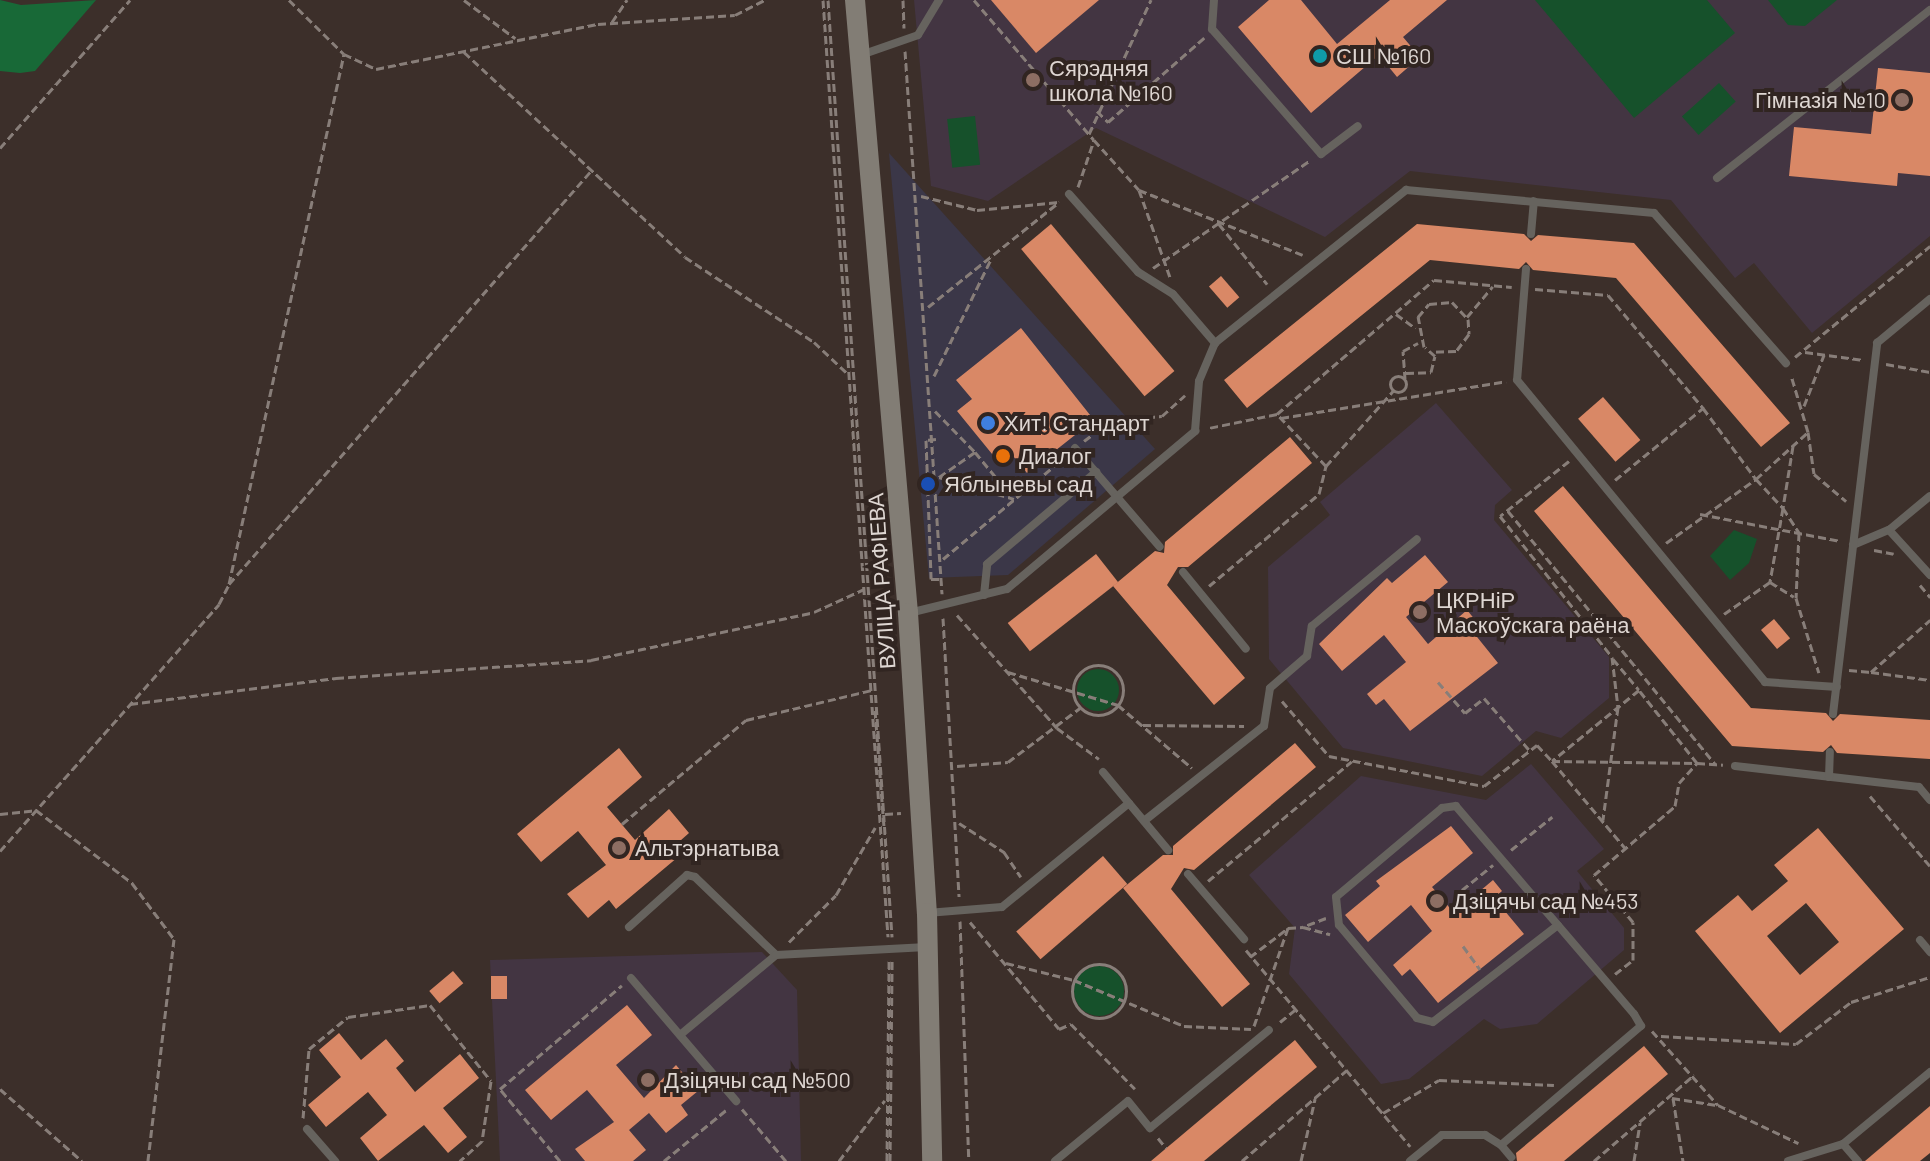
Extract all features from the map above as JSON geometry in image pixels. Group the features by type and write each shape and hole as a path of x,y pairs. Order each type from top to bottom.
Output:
{"main road":[{"name":"ВУЛІЦА РАФІЕВА","path":"855,0 908,613 927,913 932,1161"}],"lane":[{"path":"860,55 904,42 929,26 939,0"},
{"path":"1214,0 1212,29 1321,154 1358,126"},
{"path":"1717,178 1930,10"},
{"path":"908,613 1007,589 1195,431 1199,381 1215,343 1406,190 1654,213 1786,363"},
{"path":"1069,194 1138,272 1173,294 1215,343"},
{"path":"1531,234 1534,201"},
{"path":"1526,269 1517,380 1765,682 1837,687"},
{"path":"1833,714 1858,511 1870,362 1877,343 1930,299"},
{"path":"1075,448 1160,547"},
{"path":"984,595 987,564 1096,472"},
{"path":"1853,545 1889,530 1930,496"},
{"path":"1889,530 1930,575"},
{"path":"1144,821 1264,726 1270,688 1307,656 1312,626 1417,539"},
{"path":"1183,572 1246,649"},
{"path":"1829,777 1830,752"},
{"path":"1735,766 1919,787 1930,800"},
{"path":"1106,772 1168,850"},
{"path":"927,913 1002,907 1129,803"},
{"path":"1501,1145 1641,1026 1606,982 1558,925 1456,806 1442,808 1336,897 1333,916 1349,938 1417,1018 1433,1022 1451,1014 1558,925"},
{"path":"1188,874 1244,939"},
{"path":"629,927 687,875 695,877 776,955"},
{"path":"1920,940 1930,952"},
{"path":"680,1035 776,955 928,947"},
{"path":"631,978 736,1101"},
{"path":"1055,1161 1128,1101 1150,1128 1269,1030"},
{"path":"1788,1161 1843,1144 1930,1072"},
{"path":"307,1129 335,1161"},
{"path":"1414,1158 1442,1135 1485,1135 1501,1145 1511,1157"},
{"path":"1843,1144 1858,1161"}],"path":[{"path":"0,148 130,0"},
{"path":"289,0 344,54 376,69 464,52 515,38 612,22 735,15 765,0"},
{"path":"464,0 515,38"},
{"path":"612,22 627,0"},
{"path":"825,0 875,689 873,710 879,828 891,948 888,1161"},
{"path":"903,0 933,379 942,579 959,823 959,910 969,1161"},
{"path":"974,0 1139,190 1167,264 1173,294"},
{"path":"1089,134 1151,0"},
{"path":"1097,111 1108,122 1212,29"},
{"path":"464,52 685,257 814,342 852,376 864,589 875,689"},
{"path":"229,584 344,54"},
{"path":"928,307 1085,182 1094,140"},
{"path":"1138,272 1167,264 1216,221 1321,154"},
{"path":"0,851 590,172"},
{"path":"1139,190 1318,261"},
{"path":"920,196 977,210 1059,202"},
{"path":"1216,221 1276,295"},
{"path":"1858,511 1814,474 1804,406 1786,363 1805,352 1930,246"},
{"path":"933,379 994,254"},
{"path":"1279,416 1434,280 1608,295 1703,408 1756,479 1783,508 1799,533 1796,598 1823,686"},
{"path":"1395,313 1415,328 1424,347 1432,352 1463,345 1467,317 1493,286"},
{"path":"1415,328 1423,308 1437,301 1452,302 1467,317"},
{"path":"1403,393 1406,373 1403,351 1424,347"},
{"path":"1406,373 1431,372 1432,352"},
{"path":"1805,352 1930,372"},
{"path":"1804,406 1824,355"},
{"path":"1393,391 1391,380 1405,379"},
{"path":"1195,431 1403,393 1517,380"},
{"path":"943,559 1111,421 1162,416 1199,381"},
{"path":"1198,591 1319,494 1326,466 1383,398 1393,391 1403,393"},
{"path":"1605,488 1703,408"},
{"path":"935,411 1014,499"},
{"path":"1279,416 1326,466"},
{"path":"1658,551 1700,514 1756,479 1808,432"},
{"path":"936,439 926,440 931,579 942,579"},
{"path":"1714,620 1770,582 1793,446"},
{"path":"939,477 975,452"},
{"path":"1578,453 1500,516 1697,763"},
{"path":"939,477 1014,499"},
{"path":"1508,511 1715,764"},
{"path":"1700,514 1896,555 1904,565"},
{"path":"1913,576 1930,597"},
{"path":"1770,582 1796,598"},
{"path":"130,704 336,678 591,660 814,612 864,589"},
{"path":"944,604 1057,728 1079,738 1106,772"},
{"path":"1871,672 1930,620"},
{"path":"1603,820 1618,707 1612,657"},
{"path":"1106,666 1122,684 1118,705 1101,715 1080,708 1072,689 1084,668 1106,666"},
{"path":"1839,668 1930,680"},
{"path":"1008,672 1118,705 1201,776"},
{"path":"1438,682 1465,713 1484,698 1530,751"},
{"path":"1270,688 1329,756 1352,761 1484,786 1537,745 1625,848"},
{"path":"622,824 746,720 875,689"},
{"path":"1552,761 1639,690"},
{"path":"955,766 1008,762 1046,729 1057,728 1080,708"},
{"path":"776,955 836,895 879,828 873,710"},
{"path":"1143,725 1264,726"},
{"path":"1552,761 1612,760 1735,766"},
{"path":"1200,886 1352,761"},
{"path":"1606,982 1633,960 1633,922 1594,875 1675,806 1679,783 1697,763"},
{"path":"1857,780 1930,866"},
{"path":"0,814 36,810 132,883 174,939 148,1161"},
{"path":"959,823 1004,852 1027,886"},
{"path":"959,910 1059,1029 1071,1024 1143,1097"},
{"path":"1250,957 1288,928 1303,927 1333,916"},
{"path":"1303,927 1349,938"},
{"path":"1253,1029 1288,928"},
{"path":"1244,939 1250,957 1383,1113 1414,1158"},
{"path":"1463,946 1490,981"},
{"path":"1006,963 1074,980 1184,1026 1269,1030 1295,1010"},
{"path":"1107,965 1124,980 1125,999 1109,1016 1086,1015 1072,996 1074,980 1088,966 1107,965"},
{"path":"1641,1026 1661,1036 1796,1044 1851,1002 1930,977"},
{"path":"560,1161 500,1089 631,978"},
{"path":"307,1129 309,1049 348,1017 430,1005 491,1081 482,1141 460,1161"},
{"path":"1661,1036 1718,1105"},
{"path":"1242,1161 1347,1070"},
{"path":"1594,1161 1671,1098 1694,1075"},
{"path":"1383,1113 1439,1080 1572,1085"},
{"path":"0,1089 82,1161"},
{"path":"1301,1161 1315,1098"},
{"path":"1671,1098 1718,1105 1816,1152"},
{"path":"1671,1098 1683,1161"},
{"path":"839,1161 888,1099"},
{"path":"664,1161 736,1101 786,1161"},
{"path":"1634,1161 1640,1122"}],"shaded area":[{"path":"914,0 1930,0 1930,236 1812,333 1754,263 1735,278 1671,200 1410,171 1325,237 1096,128 988,201 931,186"},
{"path":"889,153 1155,449 1008,575 929,578"},
{"name":"ЦКРНіР Маскоўскага раёна","path":"1436,403 1512,490 1495,505 1494,520 1609,657 1609,698 1561,738 1536,731 1482,776 1343,748 1269,659 1268,567 1330,515 1320,502"},
{"name":"Дзіцячы сад №453","path":"1531,764 1604,849 1577,871 1624,928 1624,950 1537,1024 1500,1029 1484,1019 1409,1079 1381,1084 1289,974 1295,928 1249,875 1361,776 1486,800"},
{"name":"Дзіцячы сад №500","path":"762,952 797,990 801,1161 500,1161 490,960"}],"green space":[{"path":"0,0 21,5 96,0 35,71 20,73 0,71"},
{"path":"1535,0 1707,0 1735,33 1634,118"},
{"path":"1768,0 1837,0 1805,26 1788,25"},
{"path":"1719,83 1736,102 1699,135 1682,116"},
{"path":"975,116 980,165 952,168 947,119"},
{"path":"1734,530 1757,539 1749,563 1730,580 1710,556"},
{"path":"1098,669 1113,675 1119,690 1113,705 1098,711 1083,705 1077,690 1083,675"},
{"path":"1099,966 1117,973 1124,991 1117,1009 1099,1016 1081,1009 1074,991 1081,973"}],"building":[{"path":"991,0 1099,0 1036,53"},
{"name":"СШ №160","path":"1269,0 1301,0 1337,44 1390,0 1447,0 1403,37 1420,57 1397,77 1379,55 1311,113 1238,27"},
{"name":"Гімназія №10","path":"1878,68 1930,73 1930,176 1898,173 1897,186 1789,176 1794,127 1871,134"},
{"path":"1051,224 1174,371 1145,396 1021,249"},
{"path":"1417,224 1524,234 1531,241 1538,235 1634,243 1790,423 1761,447 1616,278 1533,270 1526,262 1519,269 1430,260 1247,408 1224,380"},
{"path":"1221,276 1239,297 1227,308 1209,286"},
{"path":"1021,328 1094,420 1027,473 1013,456 1001,465 957,411 972,399 956,380"},
{"path":"1603,397 1640,440 1615,462 1578,419"},
{"path":"1290,437 1312,463 1188,567 1178,567 1167,585 1245,678 1214,705 1113,586 1155,551 1164,553 1165,542"},
{"path":"1563,486 1751,708 1826,713 1833,721 1840,714 1930,720 1930,759 1837,753 1831,745 1823,752 1732,746 1534,511"},
{"path":"1096,554 1118,582 1030,651 1008,623"},
{"path":"1425,555 1448,582 1406,617 1428,644 1467,610 1476,621 1469,627 1498,663 1410,731 1384,699 1376,705 1367,694 1406,662 1384,635 1342,671 1319,644 1387,578 1392,583"},
{"path":"1774,619 1790,638 1777,649 1761,630"},
{"path":"1295,743 1316,767 1194,870 1184,868 1171,889 1250,984 1222,1007 1123,888 1163,855 1173,855 1173,846"},
{"path":"619,748 642,777 607,807 635,840 669,809 689,833 671,849 678,857 616,909 609,900 588,918 567,894 606,865 578,831 541,862 517,834"},
{"path":"1451,826 1473,853 1432,887 1454,913 1493,880 1502,891 1494,898 1524,934 1438,1003 1410,969 1402,976 1393,965 1432,931 1411,905 1368,942 1345,915 1380,886 1376,881"},
{"path":"1818,828 1904,929 1780,1033 1695,931 1738,895 1752,911 1788,881 1774,865","holes":["1806,903 1839,942 1800,975 1767,936"]},
{"path":"1103,856 1127,884 1040,959 1016,931"},
{"path":"453,971 463,983 440,1003 429,991"},
{"path":"491,976 507,976 507,999 491,999"},
{"path":"627,1005 652,1035 616,1065 644,1098 676,1065 698,1091 681,1105 688,1115 666,1133 649,1113 629,1130 646,1150 633,1161 585,1161 575,1149 614,1122 587,1090 551,1120 525,1090"},
{"path":"339,1033 361,1060 386,1039 404,1061 396,1068 415,1092 460,1054 479,1078 443,1108 467,1137 448,1153 424,1125 378,1161 360,1138 387,1115 368,1092 326,1127 308,1105 341,1077 319,1050"},
{"path":"1295,1040 1317,1067 1204,1161 1151,1161"},
{"path":"1644,1046 1668,1074 1564,1161 1517,1161 1516,1153"},
{"path":"1930,1106 1930,1153 1920,1161 1865,1161"}],"place":[{"name":"СШ №160","path":"1320,56"},
{"name":"Сярэдняя школа №160","path":"1033,80"},
{"name":"Гімназія №10","path":"1902,100"},
{"name":"Хит! Стандарт","path":"988,423"},
{"name":"Диалог","path":"1003,456"},
{"name":"Яблыневы сад","path":"928,484"},
{"name":"ЦКРНіР Маскоўскага раёна","path":"1420,612"},
{"name":"Альтэрнатыва","path":"619,848"},
{"name":"Дзіцячы сад №453","path":"1437,901"},
{"name":"Дзіцячы сад №500","path":"648,1080"}]}
